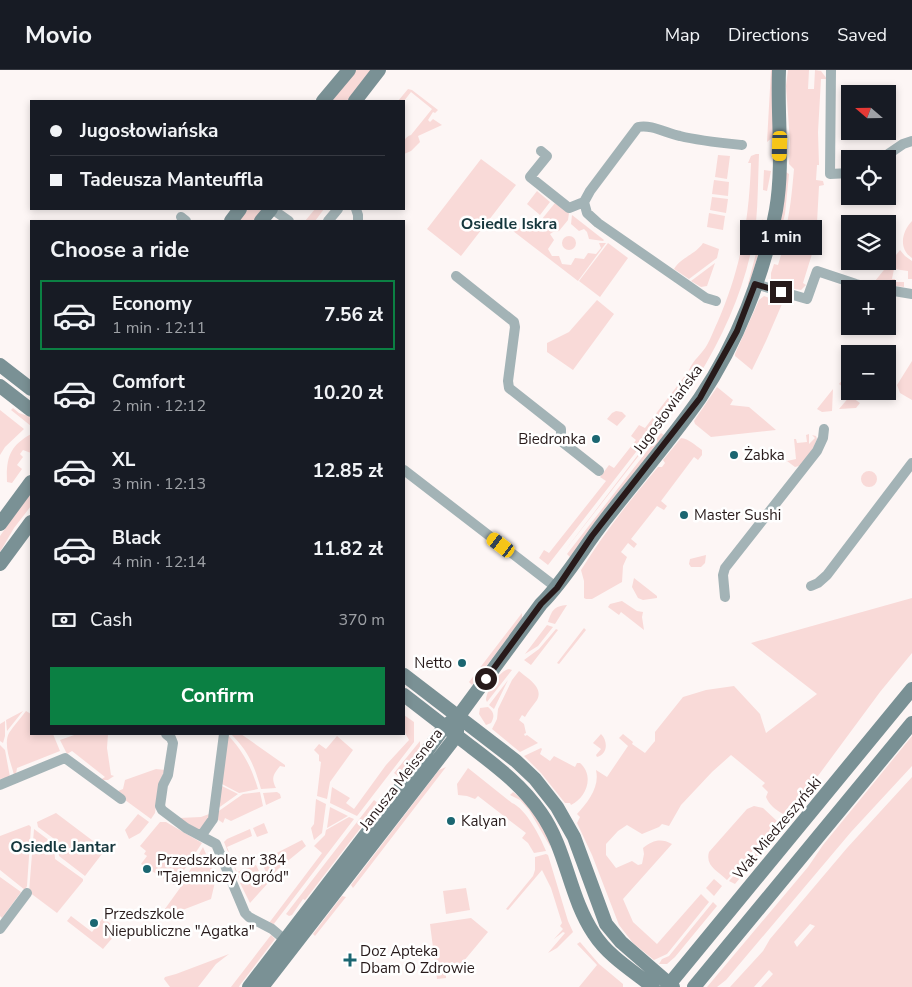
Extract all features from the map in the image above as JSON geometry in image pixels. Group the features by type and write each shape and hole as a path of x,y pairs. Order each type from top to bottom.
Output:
{"street":[{"path":"324,100 349,70"},
{"path":"356,100 379,70"},
{"name":"Jugosłowiańska","path":"458,717 541,604 557,588 592,536 700,398 737,331 771,235 776,206 780,146 779,70"},
{"path":"831,70 830,174 841,173"},
{"path":"542,151 547,156 530,177 569,208 584,202 590,191 638,127 650,127 681,137 742,145"},
{"path":"894,150 912,141"},
{"path":"584,202 586,212 598,223 706,298 716,301"},
{"path":"262,220 270,210"},
{"path":"272,210 288,220"},
{"path":"329,220 337,210"},
{"path":"755,284 807,299 817,271 844,280"},
{"path":"456,276 478,296 512,319 515,327 508,381 510,388 561,429 561,441 599,471"},
{"path":"896,291 912,294"},
{"path":"0,365 30,388"},
{"path":"0,386 30,409"},
{"path":"725,597 723,575 728,562 812,458 823,438 824,429"},
{"path":"811,586 823,579 831,570 912,463"},
{"path":"405,471 557,588"},
{"path":"0,524 30,483"},
{"path":"0,564 30,523"},
{"path":"405,676 516,761 548,794 574,837 606,924 620,942 670,986"},
{"name":"Wał Miedzeszyński","path":"670,986 912,689"},
{"path":"405,696 515,782 533,802 555,835 576,898 593,934 604,948 653,987"},
{"name":"Janusza Meissnera","path":"262,987 286,947 445,726 458,717"},
{"name":"Janusza Meissnera","path":"249,987 286,947 457,735 458,717"},
{"path":"694,987 912,723"},
{"path":"167,735 173,743 168,775 163,785 160,808 186,828 217,845 247,916 268,926 286,947"},
{"path":"201,836 213,819 224,735"},
{"path":"0,785 65,758 121,799"},
{"path":"0,929 27,893"}],"shaded area":[{"path":"356,70 372,70 348,100 333,100"},
{"path":"771,70 774,70 773,137 767,142"},
{"path":"788,70 809,70 808,89 814,89 815,70 821,71 827,79 821,79 818,132 819,165 817,165 816,180 823,181 824,185 819,186 816,241 803,283 806,285 801,290 771,285 771,273 774,264 778,265 781,255 792,195 794,169 789,164 790,142 786,86"},
{"path":"408,89 412,90 438,110 435,113 433,112 428,120 430,122 433,119 442,125 418,136 420,142 411,151 405,154 406,138 411,135 432,109 411,92 405,100 399,100"},
{"path":"759,154 757,215 748,264 727,322 698,377 689,370 708,342 733,282 746,224 751,163 748,163 751,156"},
{"path":"718,155 730,156 727,179 715,177"},
{"path":"481,159 516,185 461,256 427,229"},
{"path":"764,170 771,171 767,191 763,190"},
{"path":"786,172 789,174 785,214 778,242"},
{"path":"714,180 729,182 728,196 712,194"},
{"path":"537,191 550,202 540,215 527,204"},
{"path":"712,197 728,199 726,213 710,210"},
{"path":"555,203 569,213 568,220 559,231 550,234 554,240 548,249 552,256 559,256 562,264 571,265 575,258 584,259 588,253 596,254 601,248 599,243 606,243 578,281 513,231 542,219"},
{"path":"247,210 262,210 255,220 239,220"},
{"path":"314,210 323,210 316,220 306,220"},
{"path":"709,213 725,216 723,230 707,227"},
{"path":"572,215 604,240 589,239 584,229 579,231 571,224"},
{"path":"763,219 764,235 749,285 759,242 760,225"},
{"path":"912,221 912,258 905,250 903,240 906,230"},
{"path":"569,236 574,238 576,243 574,248 569,250 564,248 562,243 564,238"},
{"path":"608,243 628,258 600,297 579,281"},
{"path":"703,243 719,249 717,258 689,279 674,269 680,262"},
{"path":"900,250 912,261 912,279 908,279 908,271 896,269 896,255"},
{"path":"715,263 707,286 701,287 691,281"},
{"path":"884,270 894,270 892,279 895,280 876,280"},
{"path":"896,282 904,282 904,287 896,286"},
{"path":"778,295 785,297 752,370 735,354 759,300 764,296 772,299"},
{"path":"597,300 614,314 573,370 547,352 547,343 569,332"},
{"path":"912,361 912,400 900,393 897,385"},
{"path":"687,373 697,380 663,422 650,434 548,565 539,558 544,550 549,553 606,481 600,477 609,465 614,468 636,440 631,436 639,425 645,428"},
{"path":"717,387 733,400 730,405 749,407 776,430 711,437 694,421"},
{"path":"833,389 832,411 822,412 817,409"},
{"path":"847,400 856,400 860,403 856,408 839,409"},
{"path":"13,408 19,413 30,417 30,425 11,410"},
{"path":"0,410 24,429 5,447 0,455"},
{"path":"616,411 622,412 626,416 617,426 607,419"},
{"path":"661,433 664,435 570,557 567,554"},
{"path":"809,434 809,444 815,438 812,435 816,436 817,439 806,460 795,467 787,461 796,459 794,439 796,439 797,443 807,442 806,435"},
{"path":"30,435 30,453 23,450 20,454 23,457 17,465 22,469 12,483 7,482 7,466 11,453 24,438"},
{"path":"681,438 702,450 702,455 698,460 694,457 661,501 667,506 664,510 657,506 631,539 637,544 634,548 628,543 621,552 627,557 623,566 622,582 592,599 584,598 584,581 581,570 618,517 658,467 662,467 665,463 663,460"},
{"path":"650,439 651,440 563,553"},
{"path":"869,471 877,479 869,487 861,479"},
{"path":"30,493 30,507 14,528 0,552 0,536"},
{"path":"706,555 705,563 701,567 691,567 689,564 690,559"},
{"path":"634,578 657,596 657,598 643,600 638,598 632,587"},
{"path":"912,598 912,653 880,692 812,784 786,812 783,814 771,805 766,797 768,792 762,786 765,783 731,755 681,805 669,826 662,824 642,834 627,825 618,831 606,844 606,855 616,868 632,861 638,865 642,864 643,848 650,843 664,841 672,844 623,899 633,922 657,944 701,894 709,902 667,954 654,960 633,943 619,925 592,855 577,823 580,817 577,814 595,788 596,770 607,777 628,746 619,738 623,734 633,742 632,744 645,753 655,741 655,732 683,697 706,690 734,686 760,714 766,733 817,694 751,643"},
{"path":"622,601 637,611 643,612 644,630 621,612 619,615 608,607 610,604"},
{"path":"567,605 555,624 548,622 554,609"},
{"path":"522,613 522,619 472,685 469,682"},
{"path":"547,625 553,627 538,646 525,654"},
{"path":"584,628 586,630 559,664 557,663"},
{"path":"556,629 558,630 531,665 524,660 539,649"},
{"path":"509,669 512,670 487,702 488,692 494,682 501,673"},
{"path":"519,671 534,683 539,695 525,717 522,715 519,720 524,724 525,736 527,735 538,743 520,752 492,729 497,719 498,709 512,680"},
{"path":"508,680 494,709 489,705"},
{"path":"488,707 493,712 493,718 491,723 486,725 479,714 480,708"},
{"path":"23,711 7,731 6,720"},
{"path":"26,711 30,713 30,735 53,735 60,751 17,768 14,775 7,743 7,737"},
{"path":"405,716 414,722 414,742 357,816 330,803 332,787 350,798 346,803 354,809 386,765 409,740 405,733"},
{"path":"5,721 3,743 0,741 0,724"},
{"path":"601,734 605,740 606,747 603,753 597,757 596,755 601,749 593,743"},
{"path":"74,735 108,735 107,748 111,775 114,776 108,780 100,780 105,777 72,751 67,754 60,740"},
{"path":"228,735 246,759 258,789 239,793 220,783"},
{"path":"232,735 242,735 285,765 285,767 280,766 274,774 273,779 276,788 261,789 250,759"},
{"path":"337,736 353,750 330,782 327,799 317,796 321,762 319,761 319,755 314,750 319,744 326,749"},
{"path":"912,736 912,766 851,832 726,980 717,987 707,987 808,867 823,845"},
{"path":"420,741 420,751 399,777 394,773"},
{"path":"0,745 5,750 10,777 0,779"},
{"path":"541,748 540,754 550,761 554,756 575,767 577,763 580,763 585,768 588,780 587,786 581,797 571,805 570,803 565,803 541,773 524,756"},
{"path":"446,767 353,888 351,885 439,770"},
{"path":"468,768 522,811 536,831 546,851 534,853 528,843 522,838 526,833 478,796 475,799 458,795 457,784"},
{"path":"156,769 165,770 159,783 155,813 151,819 121,797 118,791 123,789 125,780"},
{"path":"912,777 912,987 761,987 773,974 769,970 754,987 730,987 763,951 770,939 847,848","holes":["810,924 815,926 797,947 794,942"]},
{"path":"220,785 238,794 217,809"},
{"path":"260,792 263,806 231,821 225,818 223,823 217,819 216,813 243,794"},
{"path":"277,792 281,798 266,805 263,793"},
{"path":"513,792 525,803 541,824 551,848 529,810 520,800 510,795"},
{"path":"316,799 326,804 322,833 314,840 311,828 314,824"},
{"path":"374,800 379,804 305,900 303,899 292,915 286,914"},
{"path":"754,806 763,808 777,823 727,880 711,865 708,857 709,852 747,809"},
{"path":"330,807 348,816 327,828"},
{"path":"56,813 105,850 85,876 59,856 57,841 38,827 37,822"},
{"path":"212,813 201,832 179,818 201,817"},
{"path":"138,814 149,822 140,833 129,839 125,830"},
{"path":"349,817 354,819 273,925 269,923 322,853 314,846 325,835 326,830"},
{"path":"160,822 166,822 202,843 174,885 141,864 147,856 144,854 146,851 140,846"},
{"path":"264,823 268,833 257,837 253,828"},
{"path":"780,823 784,825 735,884 729,881"},
{"path":"29,825 31,827 27,886 25,890 0,870 0,836"},
{"path":"34,829 54,844 55,859 83,879 57,913 29,892"},
{"path":"250,829 252,836 227,847 237,872 256,865 259,871 239,879 224,842"},
{"path":"302,840 306,846 269,879 261,861"},
{"path":"203,847 215,875 208,879 211,884 215,882 211,899 167,916 162,913 180,888"},
{"path":"548,855 573,932 557,948 548,953 565,933 563,932 554,939 563,929 560,926 562,923 551,888 542,870 508,910 506,909 533,876 535,857"},
{"path":"262,872 268,883 250,903 240,883"},
{"path":"0,877 21,892 2,918 0,916"},
{"path":"714,879 722,886 714,896 706,888"},
{"path":"466,888 470,910 446,914 443,891"},
{"path":"342,896 346,897 315,936 313,934"},
{"path":"713,902 717,906 675,957 667,964 659,964 662,959 669,956"},
{"path":"71,916 92,932 103,918 119,930 103,949 67,921"},
{"path":"471,918 488,932 458,968 452,962 446,969 446,978 437,979 430,924"},
{"path":"271,935 275,939 239,987 231,987"},
{"path":"580,942 599,964 623,984 623,987 579,987 597,965 577,944"},
{"path":"229,954 216,964 198,987 170,987 164,979 165,977"}],"place":[{"name":"Biedronka","path":"596,439"},
{"name":"Żabka","path":"734,455"},
{"name":"Master Sushi","path":"684,515"},
{"name":"Netto","path":"462,663"},
{"name":"Kalyan","path":"451,821"},
{"name":"Przedszkole nr 384 \"Tajemniczy Ogród\"","path":"147,869"},
{"name":"Przedszkole Niepubliczne \"Agatka\"","path":"94,923"},
{"name":"Doz Apteka Dbam O Zdrowie","path":"350,960"}],"district":[{"name":"Osiedle Iskra","path":"509,224"},
{"name":"Osiedle Jantar","path":"63,847"}],"route":[{"path":"486,679 541,604 557,588 592,536 700,398 727,352 748,306 755,284 781,292"}]}
